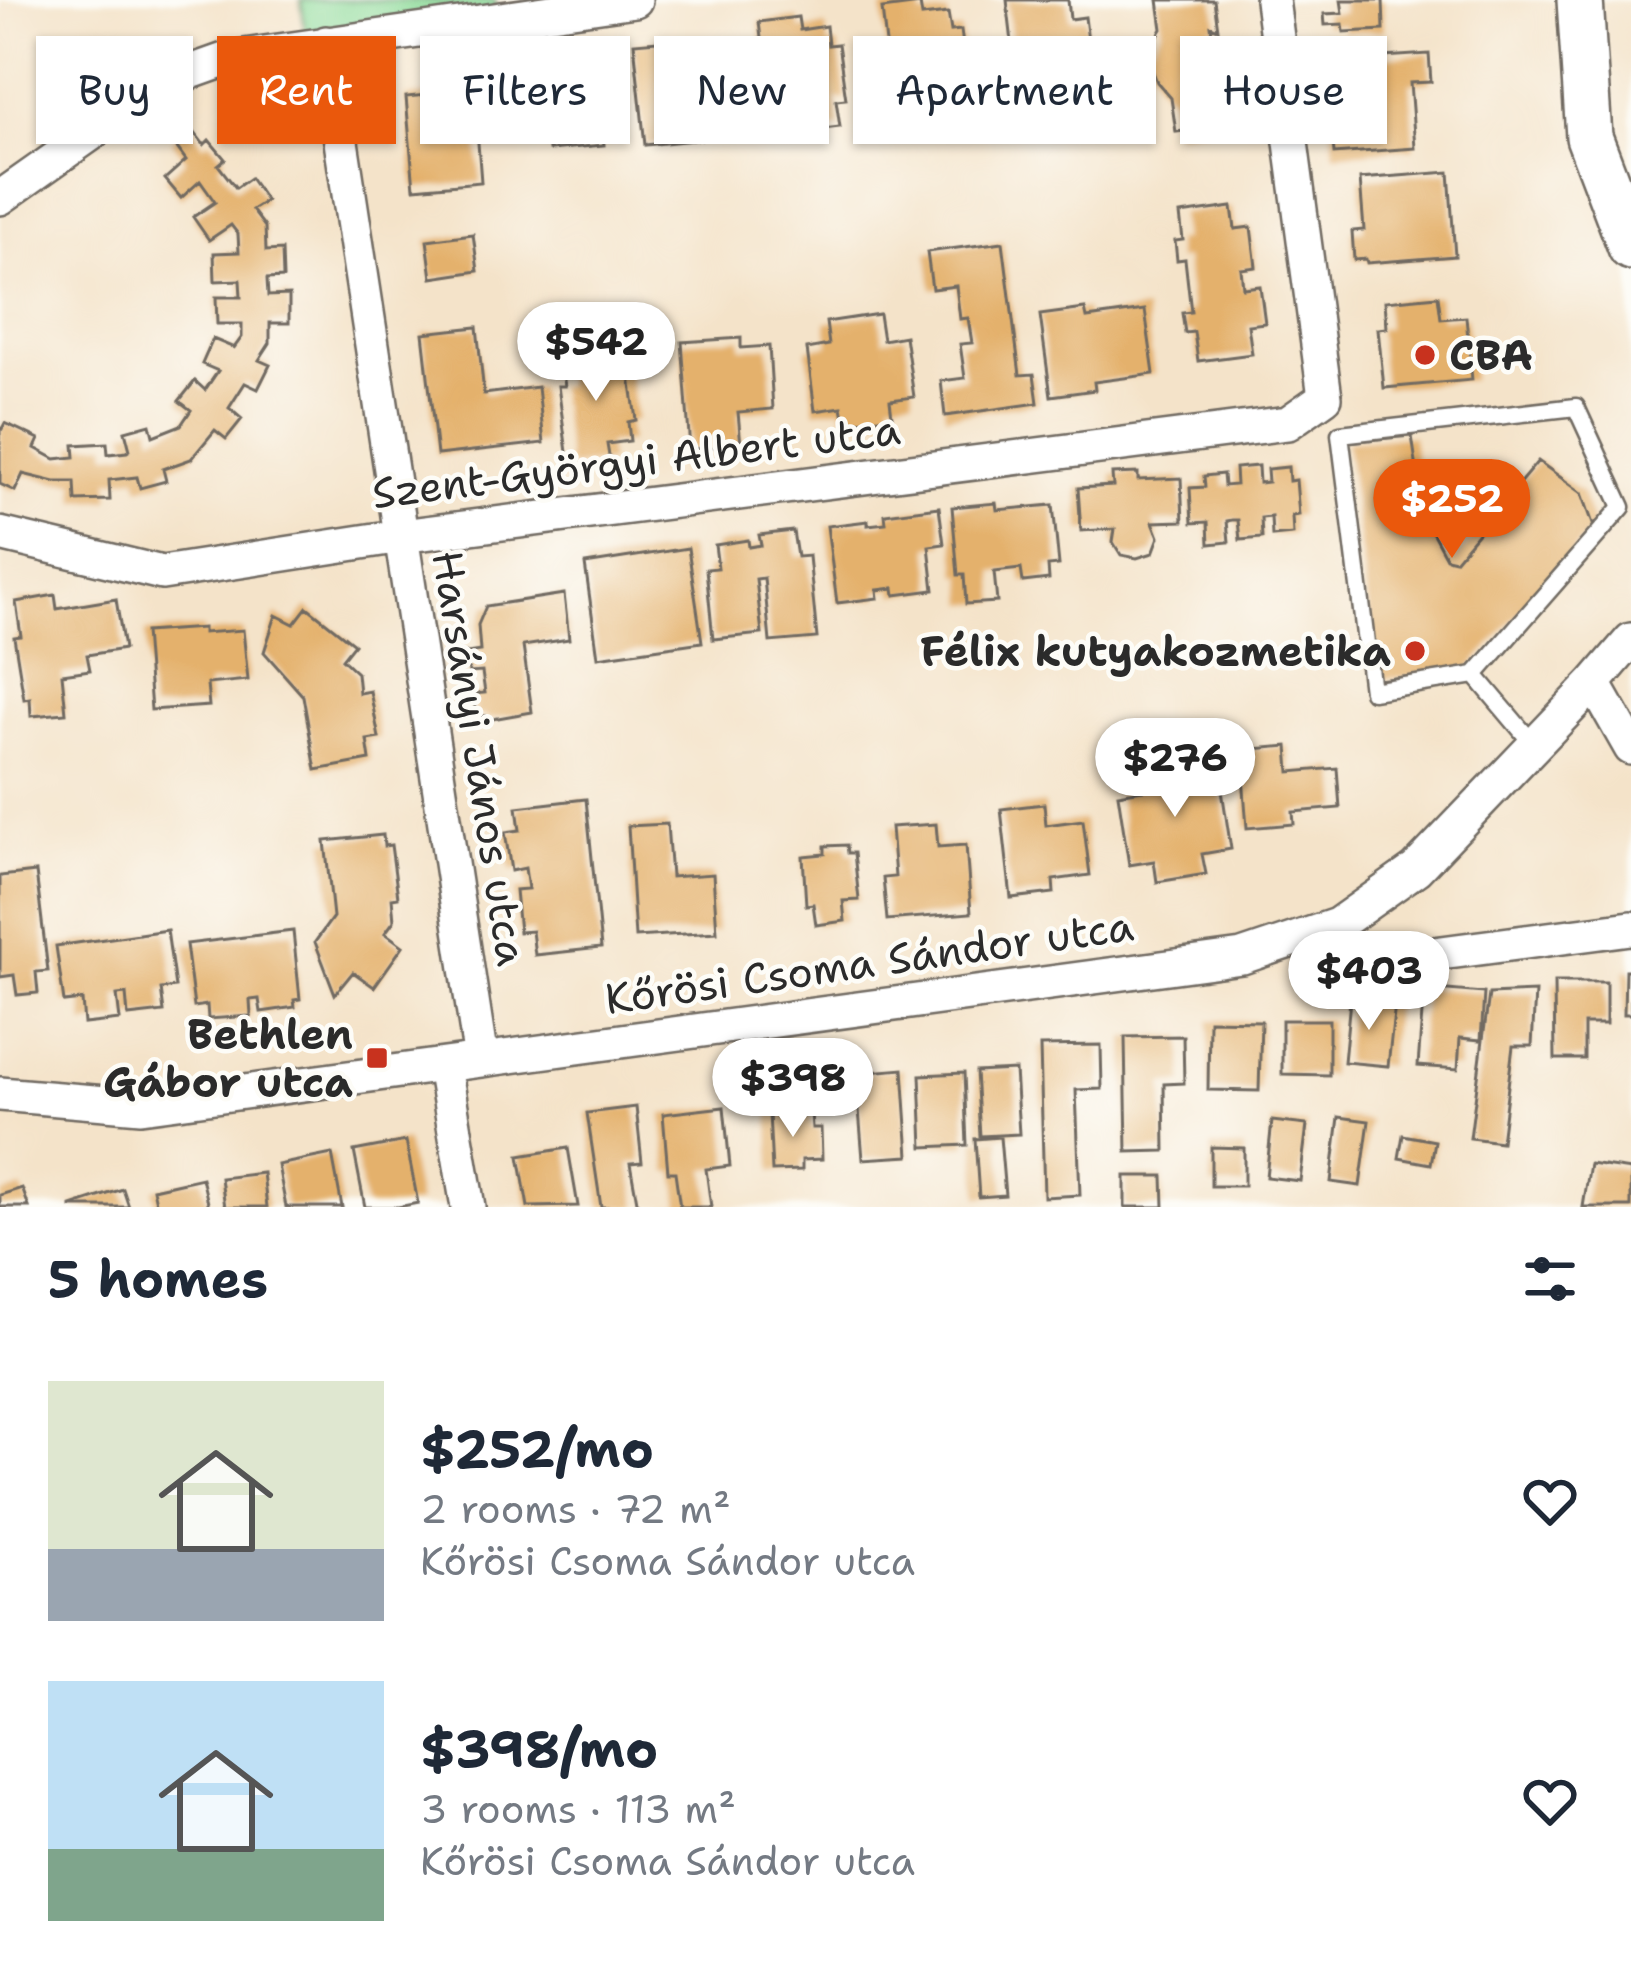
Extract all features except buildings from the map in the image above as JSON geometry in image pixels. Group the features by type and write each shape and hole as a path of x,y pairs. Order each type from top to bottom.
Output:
{"street":[{"path":"362,36 496,10 635,0"},
{"name":"Szent-Györgyi Albert utca","path":"0,534 162,573 401,536 1288,423 1325,398 1272,0"},
{"path":"1580,0 1589,137 1631,247"},
{"path":"0,198 146,95 217,63"},
{"name":"Harsányi János utca","path":"341,144 481,1060"},
{"name":"Kőrösi Csoma Sándor utca","path":"0,1094 141,1106 1242,957 1336,925 1416,869 1631,640"},
{"path":"1594,683 1631,748"},
{"path":"1426,955 1631,928"},
{"path":"444,1066 469,1207"}],"lane":[{"path":"1576,406 1622,507 1475,675 1372,691 1340,434 1576,406"},
{"path":"1475,675 1534,745"}],"green space":[{"path":"301,0 495,0 498,19 373,36 306,36"}],"place":[{"name":"CBA","path":"1425,355"},
{"name":"Félix kutyakozmetika","path":"1415,651"},
{"name":"Bethlen Gábor utca","path":"377,1058"}]}
